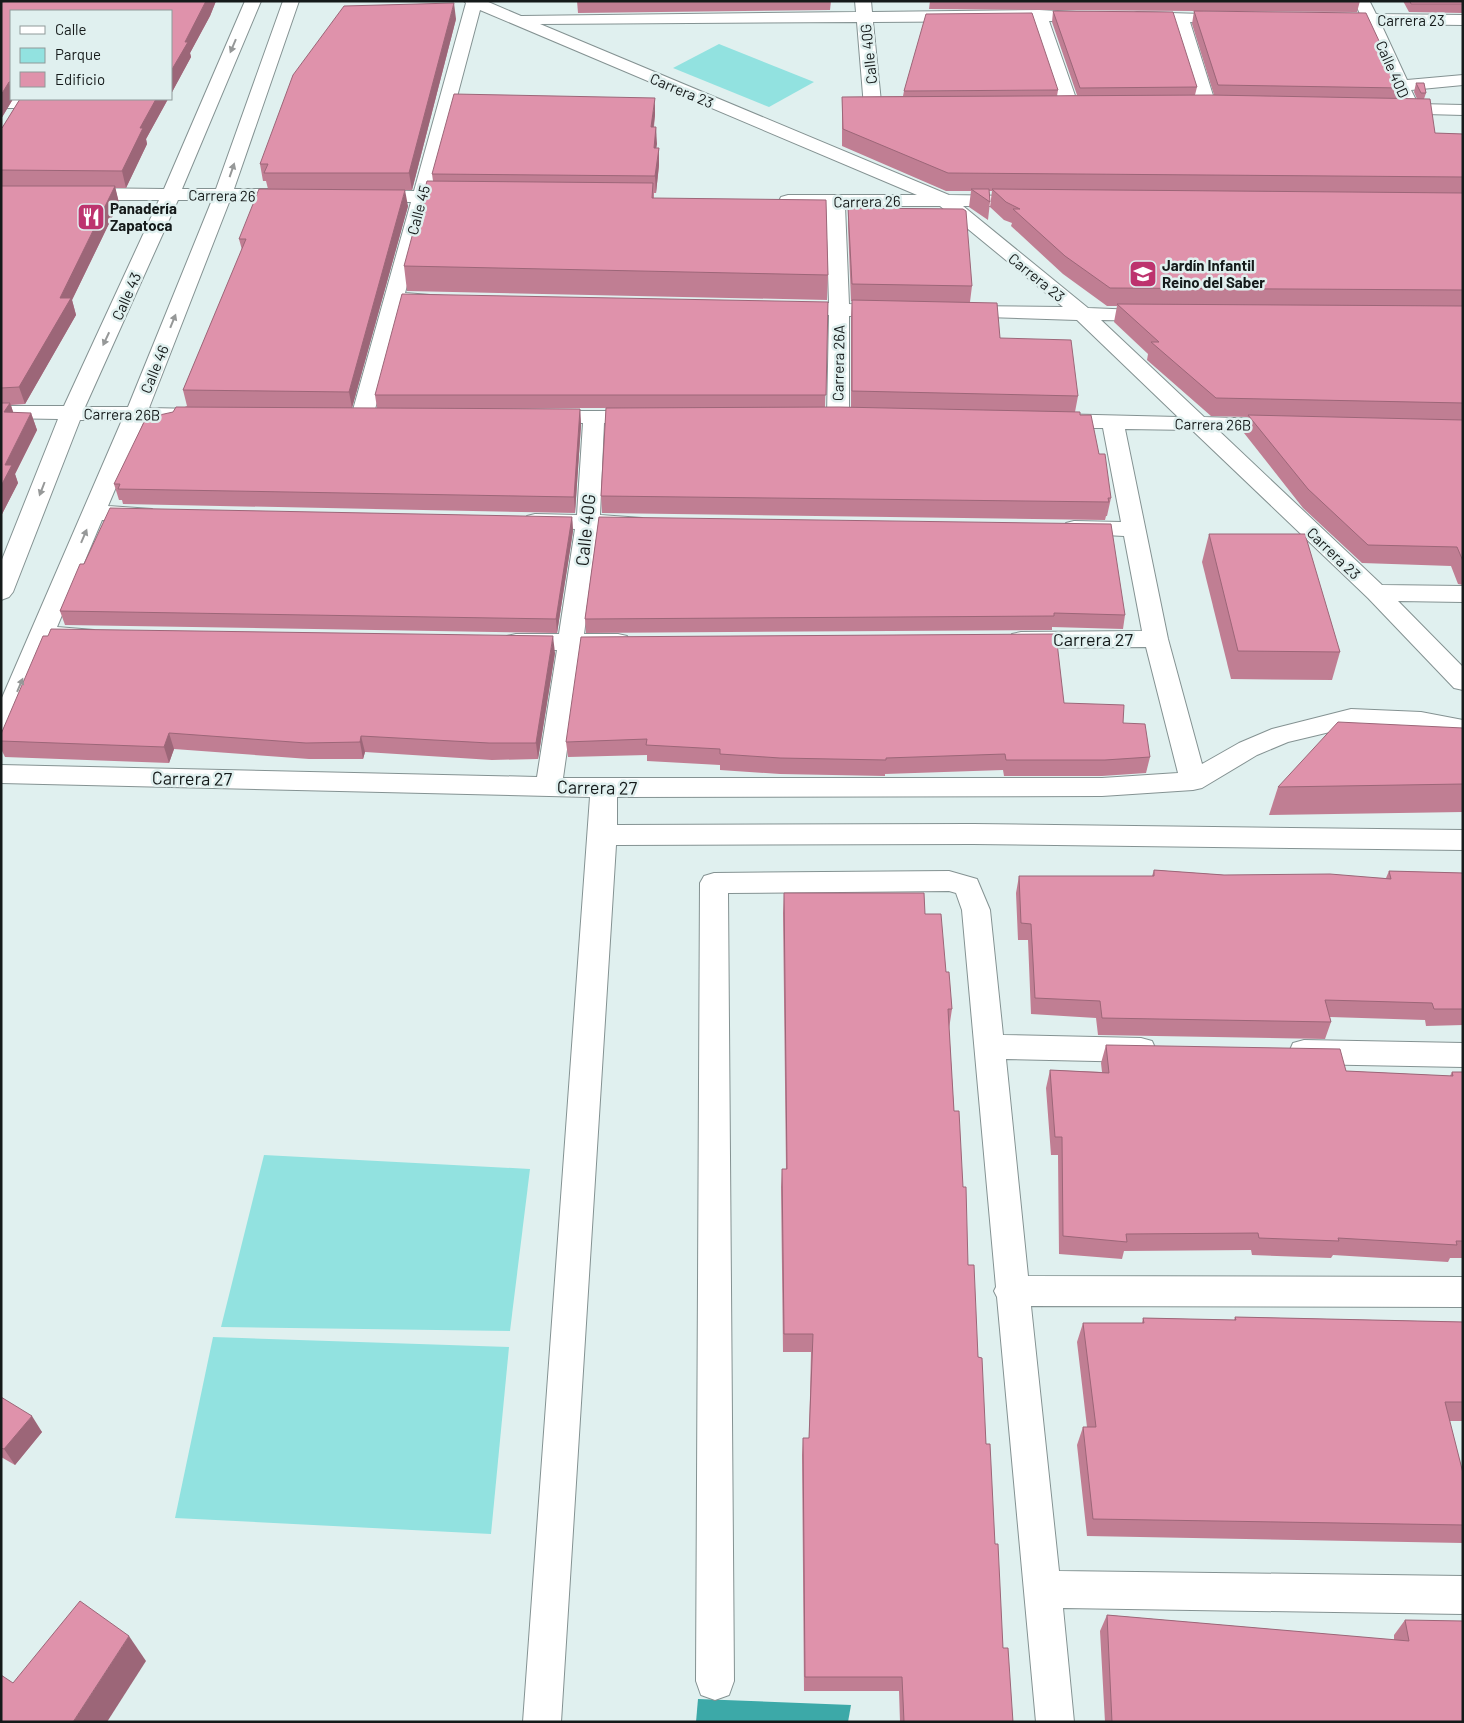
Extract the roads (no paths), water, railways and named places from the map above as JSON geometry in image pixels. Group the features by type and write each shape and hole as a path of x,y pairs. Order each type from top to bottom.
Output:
{"street":[{"name":"Calle 43","path":"1,592 72,412 171,194 253,1"},
{"name":"Calle 46","path":"1,730 136,414 223,195 291,1"},
{"name":"Calle 40D","path":"1362,1 1411,109"},
{"name":"Carrera 23","path":"473,2 942,199 1083,314 1376,593 1463,682"},
{"name":"Calle 45","path":"362,417 473,2"},
{"name":"Carrera 23","path":"514,19 863,9 1105,16"},
{"name":"Calle 40G","path":"863,9 874,106 922,107"},
{"path":"1039,15 1070,107"},
{"path":"1124,17 1249,18"},
{"path":"1180,18 1207,105"},
{"name":"Carrera 23","path":"1316,19 1463,20"},
{"path":"1401,86 1463,80"},
{"path":"1,103 23,101"},
{"path":"11,121 23,101"},
{"path":"1187,105 1226,105"},
{"path":"1050,107 1089,107"},
{"path":"1373,108 1463,110"},
{"name":"Carrera 26","path":"61,194 313,196"},
{"path":"352,196 481,197"},
{"name":"Carrera 26","path":"766,201 1021,200"},
{"name":"Carrera 26A","path":"835,202 839,310 838,416"},
{"path":"394,300 453,301"},
{"name":"Carrera 26A","path":"770,308 907,311"},
{"path":"946,312 1173,315"},
{"name":"Carrera 26B","path":"1,412 214,415"},
{"path":"526,417 662,417"},
{"name":"Calle 40G","path":"549,786 588,522 594,417"},
{"name":"Carrera 26B","path":"1034,420 1306,426"},
{"path":"1113,422 1136,529 1156,639"},
{"path":"94,513 163,514"},
{"path":"509,521 658,523"},
{"path":"1056,528 1136,529"},
{"path":"1376,593 1463,594"},
{"path":"42,635 112,636"},
{"name":"Carrera 27","path":"998,640 1156,639 1193,781"},
{"path":"491,642 640,642"},
{"name":"Carrera 27","path":"1,774 604,788 1092,788 1193,781 1248,749 1280,735 1351,718 1421,721 1463,729"},
{"path":"542,1722 603,835 604,788"},
{"path":"603,835 974,834 1463,840"},
{"path":"714,1681 714,883 949,881 966,886 976,910 1055,1722"},
{"path":"988,1047 1166,1050"},
{"path":"1275,1052 1463,1055"},
{"path":"1012,1290 1463,1292"},
{"path":"1042,1589 1463,1595"}],"place":[{"name":"Panadería Zapatoca","path":"91,217"},
{"name":"Jardín Infantil Reino del Saber","path":"1143,274"}]}
